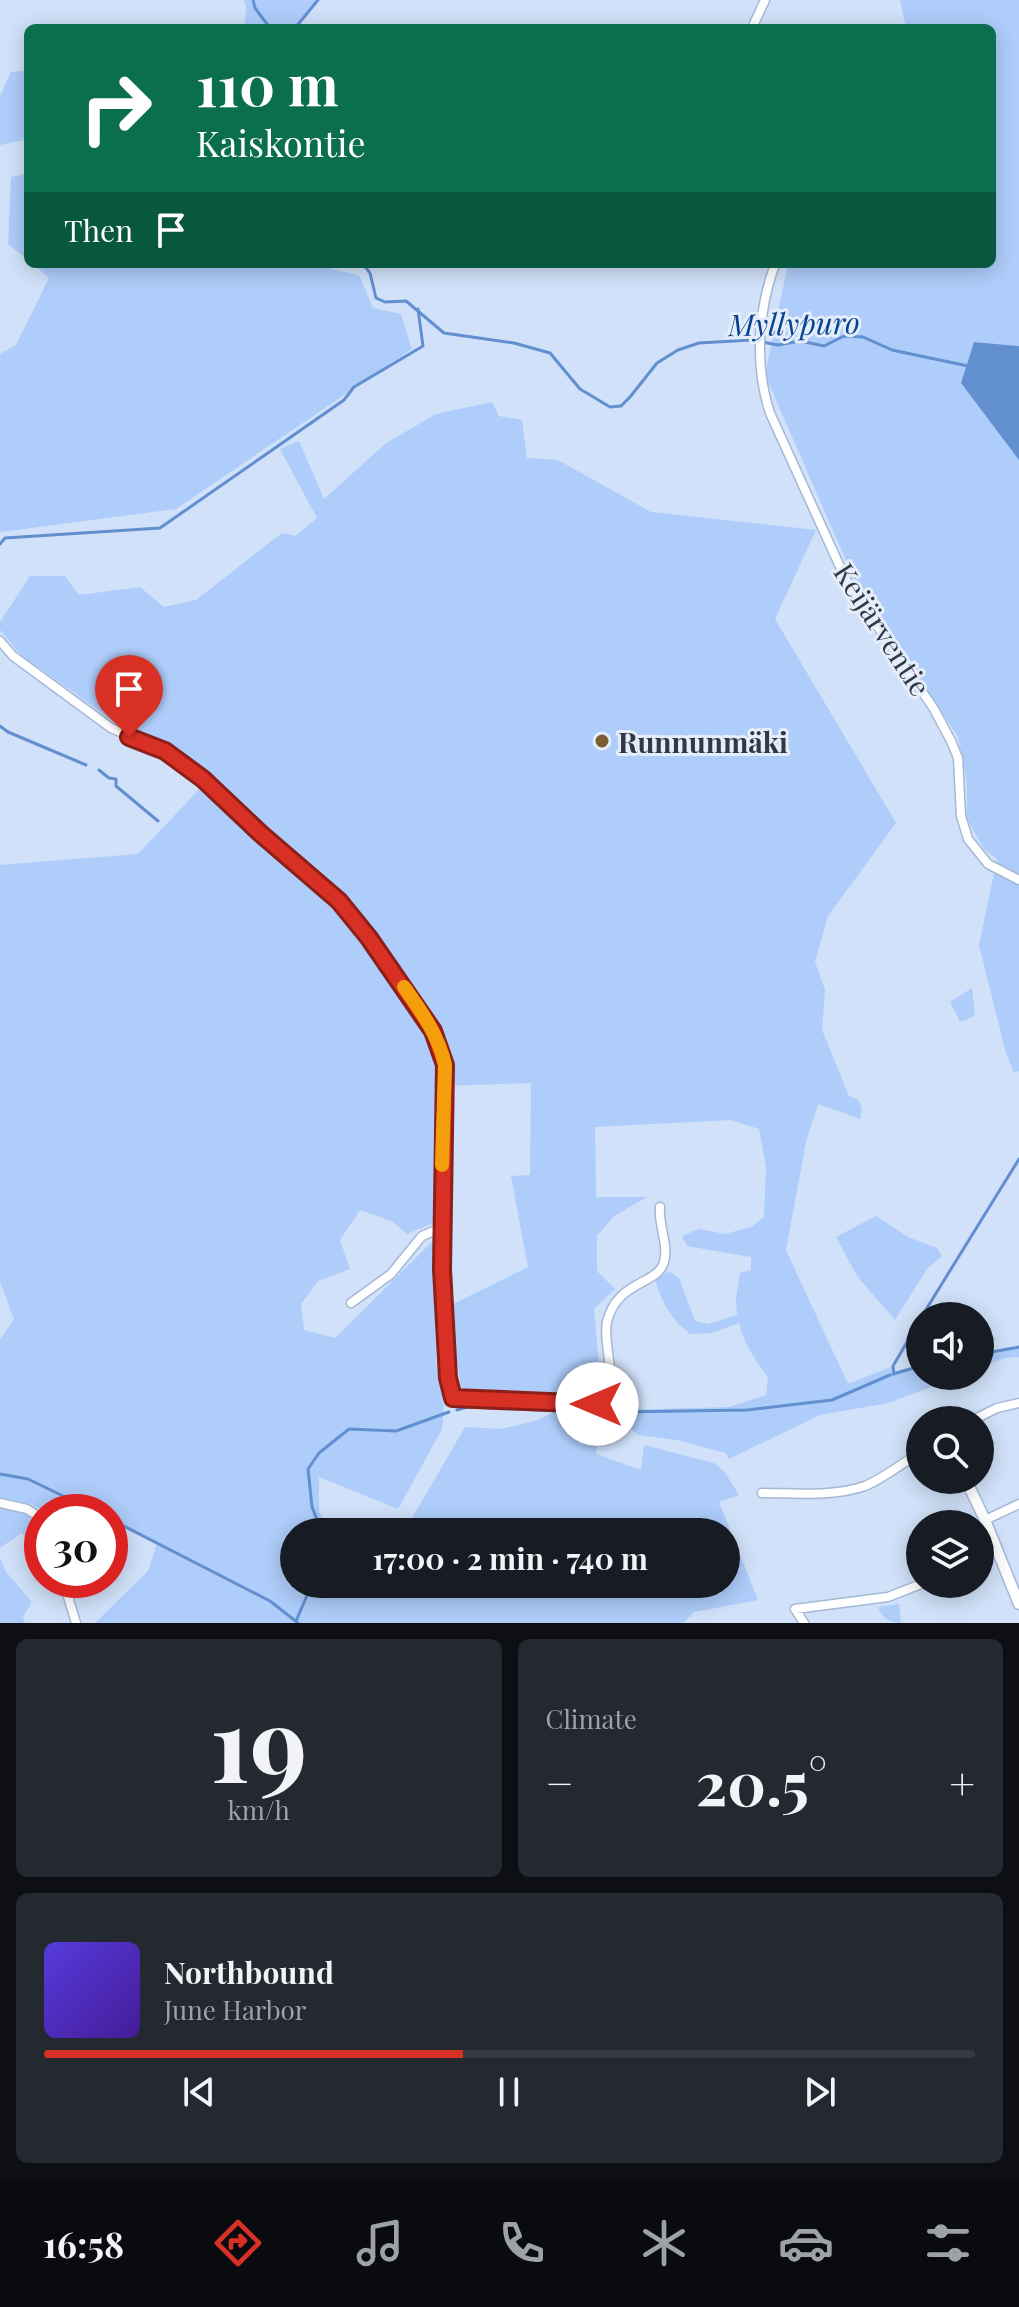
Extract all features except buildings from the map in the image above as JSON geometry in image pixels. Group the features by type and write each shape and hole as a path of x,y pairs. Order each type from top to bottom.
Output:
{"street":[{"path":"754,24 765,0"},
{"name":"Keijärventie","path":"774,268 761,329 762,384 770,413 846,580 934,709 951,741 958,758 961,816 968,839 988,864 1019,880"},
{"path":"0,641 13,656 111,728 165,751 203,779 339,901 424,1016 445,1065 444,1324 448,1378 453,1398 592,1405 601,1401 609,1388 606,1328 609,1314 623,1292 657,1273 664,1265 660,1207"},
{"path":"351,1303 391,1274 422,1236 443,1227"},
{"path":"994,1410 1019,1403"},
{"path":"762,1493 851,1489 867,1485 906,1461"},
{"path":"0,1503 24,1508"},
{"path":"994,1516 1019,1504"},
{"path":"995,1545 1019,1604"},
{"path":"804,1623 795,1609 888,1597 906,1590"},
{"path":"68,1598 76,1623"}],"shaded area":[{"path":"244,0 318,0 298,24 245,24"},
{"path":"900,0 1019,0 1019,346 974,342 961,383 1019,460 1019,1071 1014,1073 1006,1053 979,945 997,859 985,850 967,820 967,783 958,737 855,581 765,375 787,268 996,268 996,24 905,24"},
{"path":"24,70 24,140 0,145 0,96 11,72"},
{"path":"24,174 24,257 8,244 11,177"},
{"path":"38,268 328,268 359,275 373,308 401,314 412,349 176,509 0,532 0,354 16,345 49,278"},
{"path":"974,342 1019,346 1019,460 961,383"},
{"path":"492,402 499,416 522,420 527,458 558,460 651,512 816,530 775,619 896,823 828,916 815,962 825,990 822,1030 849,1096 859,1100 862,1109 860,1119 818,1104 806,1142 786,1250 848,1384 893,1366 895,1374 906,1370 906,1390 923,1390 888,1403 820,1415 729,1459 726,1453 677,1440 638,1435 632,1430 625,1410 729,1407 766,1395 768,1377 750,1352 739,1323 712,1333 690,1334 668,1310 655,1280 669,1271 679,1278 695,1321 708,1324 737,1315 740,1273 751,1270 751,1257 687,1246 682,1236 699,1229 725,1234 751,1227 764,1217 766,1167 759,1129 731,1120 595,1127 596,1197 647,1197 614,1216 597,1236 597,1271 615,1289 594,1309 600,1377 593,1396 581,1398 461,1389 449,1306 528,1267 511,1176 530,1175 531,1083 439,1086 436,1222 407,1234 393,1222 360,1210 340,1240 350,1269 318,1281 301,1304 304,1330 335,1338 434,1240 436,1361 444,1408 442,1429 398,1509 319,1477 319,1511 323,1518 280,1518 280,1598 740,1598 740,1555 758,1600 694,1612 683,1623 95,1623 120,1598 128,1598 128,1591 148,1571 157,1543 128,1528 128,1494 24,1494 24,1503 0,1501 0,1340 14,1319 0,1282 0,865 138,854 210,778 198,765 158,738 134,732 116,723 21,655 0,630 0,622 30,576 65,576 79,595 140,587 164,607 196,600 282,533 295,536 317,518 280,449 299,441 324,499 385,444 436,414"},
{"path":"972,988 975,1016 960,1022 950,1002"},
{"path":"876,1216 908,1237 937,1248 942,1256 927,1269 895,1320 857,1276 836,1237"},
{"path":"1019,1347 1019,1357 994,1362 994,1351"},
{"path":"554,1412 602,1412 612,1423 615,1439 598,1440 596,1454 641,1470 644,1445 714,1463 724,1471 739,1495 719,1502 725,1518 412,1518 465,1427 500,1429 535,1421"},
{"path":"0,1507 24,1513 24,1536 22,1533 0,1548"},
{"path":"0,1558 6,1572 24,1593 24,1598 32,1602 23,1617 25,1623 0,1623"},
{"path":"899,1604 901,1623 887,1619 878,1607"}],"waterway":[{"name":"Myllypuro","path":"253,0 267,24"},
{"path":"298,24 318,0"},
{"name":"Myllypuro","path":"366,268 376,298 385,302 406,301 444,333 514,343 550,353 580,389 610,407 621,406 657,363 678,350 699,343 752,340 778,345 800,341 824,346 844,336 863,337 892,350 968,366"},
{"path":"0,544 5,538 160,528 344,400 354,387 423,346 418,309"},
{"path":"0,726 86,765"},
{"path":"99,770 116,779 116,786 158,821"},
{"path":"931,1302 1019,1159"},
{"path":"894,1374 893,1366 906,1344"},
{"path":"994,1351 1019,1347"},
{"path":"893,1374 906,1370"},
{"path":"617,1412 747,1410 832,1400 890,1375"},
{"path":"457,1410 467,1407 608,1413"},
{"path":"316,1518 312,1507 308,1469 319,1453 349,1429 396,1431 449,1412"},
{"path":"0,1474 28,1479 59,1494"},
{"path":"128,1528 270,1601 298,1623"},
{"path":"296,1621 306,1598"}],"slow traffic":[{"path":"404,987 433,1031 443,1055 442,1165"}],"place":[{"name":"Runnunmäki","path":"602,741"}],"route":[{"path":"129,737 165,751 203,779 339,901 369,938 433,1031 445,1065 442,1269 448,1378 453,1398 597,1404"}]}
